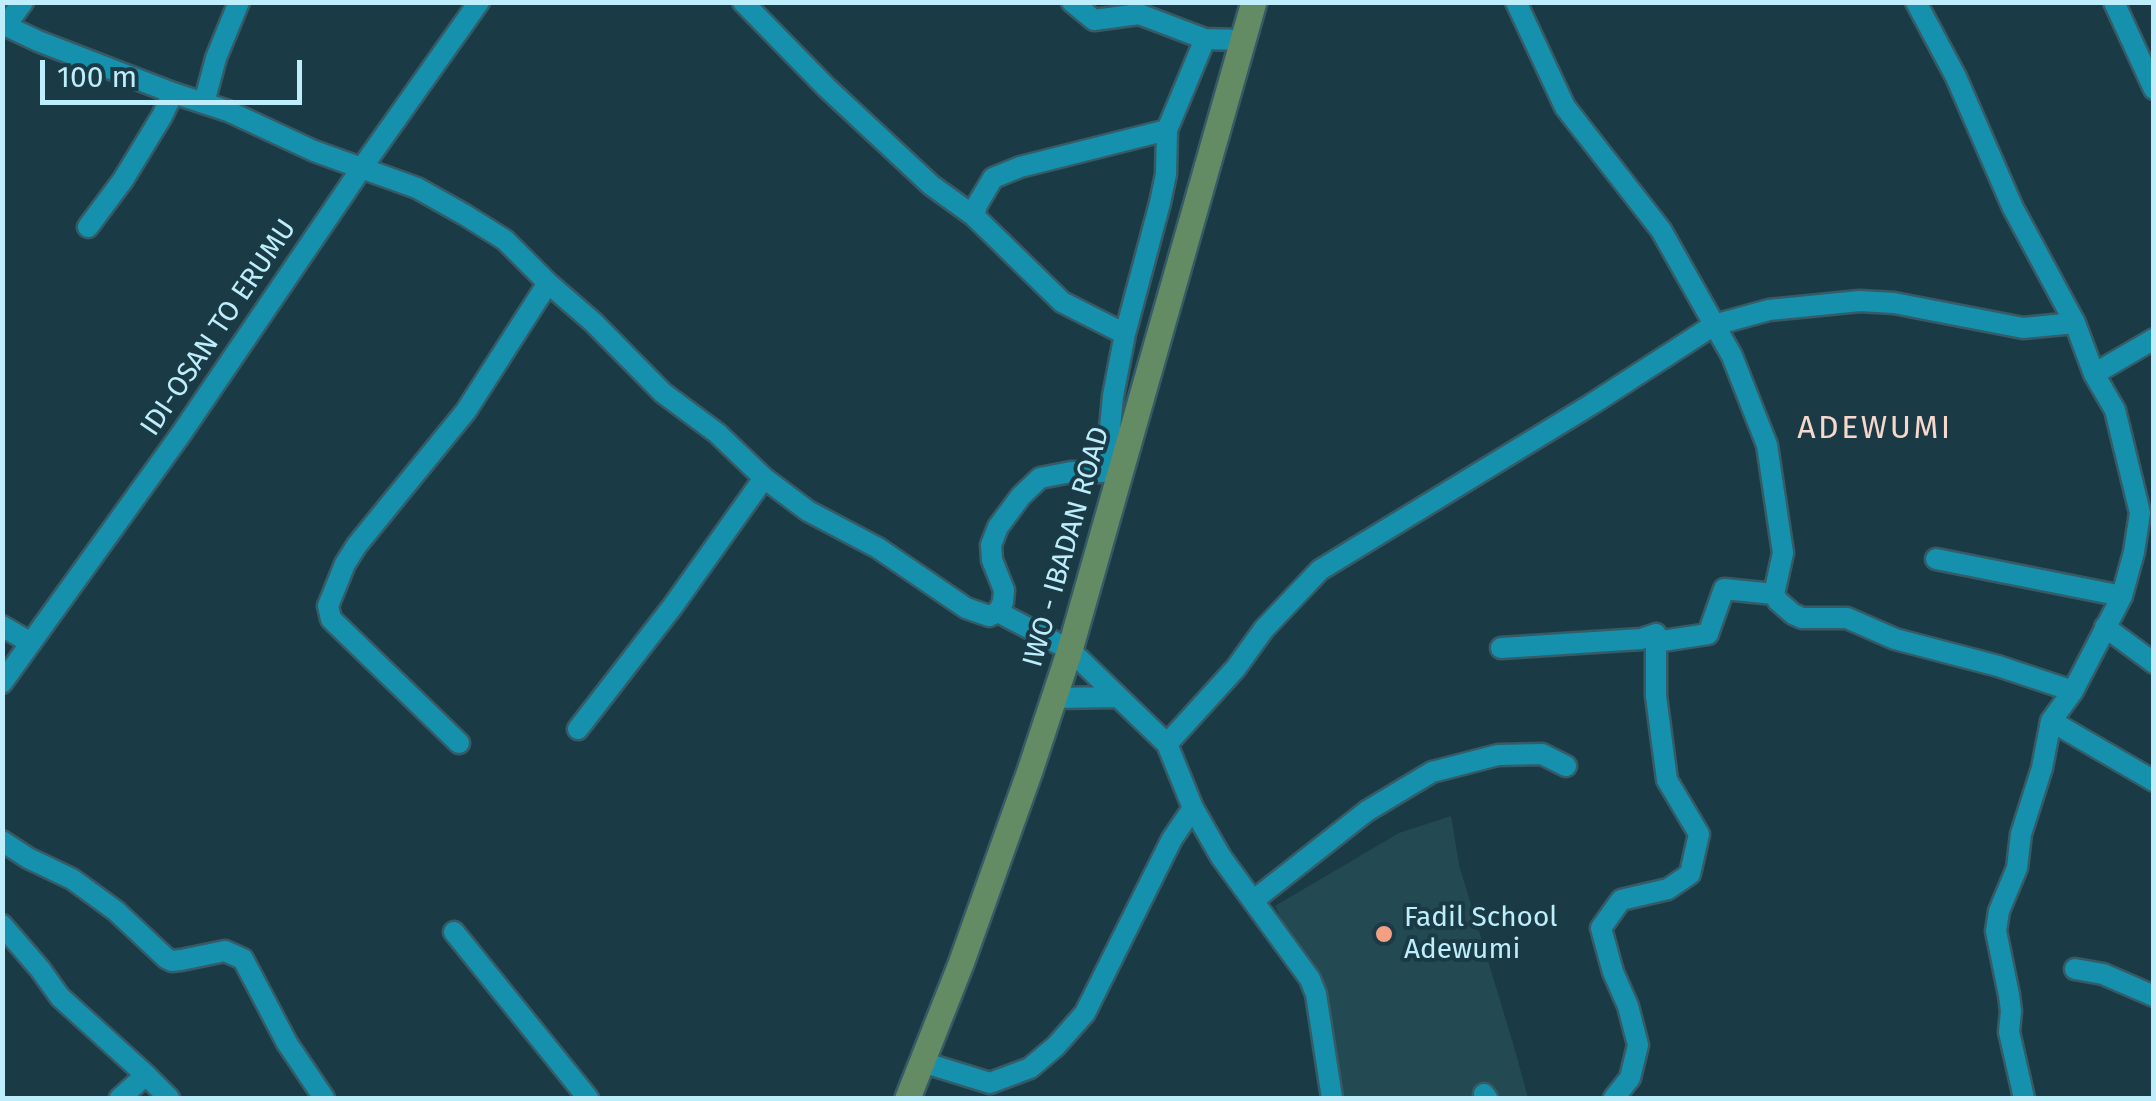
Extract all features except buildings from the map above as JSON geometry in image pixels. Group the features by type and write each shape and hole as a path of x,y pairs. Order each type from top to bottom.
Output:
{"main road":[{"name":"IWO - IBADAN ROAD","path":"908,1098 973,929 1070,650 1113,473 1254,2"}],"street":[{"path":"23,2 4,24 173,93 228,110 361,170 418,188 506,240 664,392 717,433 764,478 808,511 878,548 966,608 988,616 998,612 1004,590 992,560 991,545 1021,496 1040,478 1071,472 1113,473 1113,396 1166,174 1167,130 1205,39"},
{"path":"204,103 216,58 239,2"},
{"name":"IDI-OSAN TO ERUMU","path":"2,683 181,434 479,2"},
{"path":"743,2 826,87 931,185 974,216 1062,302 1125,334"},
{"path":"1072,2 1094,20 1138,14 1205,39 1242,40"},
{"path":"1516,2 1564,106 1661,230 1732,356 1767,445 1783,553 1774,594"},
{"path":"1916,2 1956,77 2013,208 2115,410 2140,513 2122,596 2073,691 2052,721 2021,834 2017,868 1999,911 1996,932 2009,995 2009,1032 2024,1098"},
{"path":"2114,2 2154,89"},
{"path":"88,227 123,180 173,93"},
{"path":"974,216 993,178 1167,130"},
{"path":"459,743 332,619 328,606 357,545 466,411 548,283"},
{"path":"1167,744 1236,668 1264,628 1320,570 1714,326 1769,310 1860,301 1894,303 2023,328 2074,323"},
{"path":"2094,374 2154,340"},
{"path":"578,729 764,478"},
{"path":"1936,559 2122,596"},
{"path":"1656,634 1656,642 1708,634 1724,589 1774,594 1802,618 1847,618 1895,639 2073,691"},
{"path":"998,612 1070,650 1167,744 1193,808 1222,857 1310,979 1316,994 1332,1098"},
{"path":"2,626 32,643"},
{"path":"2105,627 2154,663"},
{"path":"1502,648 1642,639 1656,634"},
{"path":"1614,1098 1630,1078 1638,1045 1601,928 1621,900 1668,889 1690,874 1699,834 1667,780 1656,696 1656,634"},
{"path":"1054,698 1117,698"},
{"path":"2052,721 2154,781"},
{"path":"1254,900 1367,810 1432,772 1498,755 1542,754 1566,766"},
{"path":"922,1062 990,1082 1030,1068 1056,1046 1085,1013 1172,839 1193,808"},
{"path":"2,842 72,879 116,911 172,961 224,951 243,959 280,1030 324,1098"},
{"path":"2,925 60,997 169,1098"},
{"path":"454,932 588,1098"},
{"path":"2076,969 2103,974 2154,996"},
{"path":"120,1098 146,1075"}],"shaded area":[{"name":"Fadil School Adewumi","path":"1451,816 1459,865 1528,1098 1340,1098 1310,979 1275,906 1399,833"}],"place":[{"name":"Fadil School Adewumi","path":"1384,934"}],"district":[{"name":"ADEWUMI","path":"1875,429"}]}
